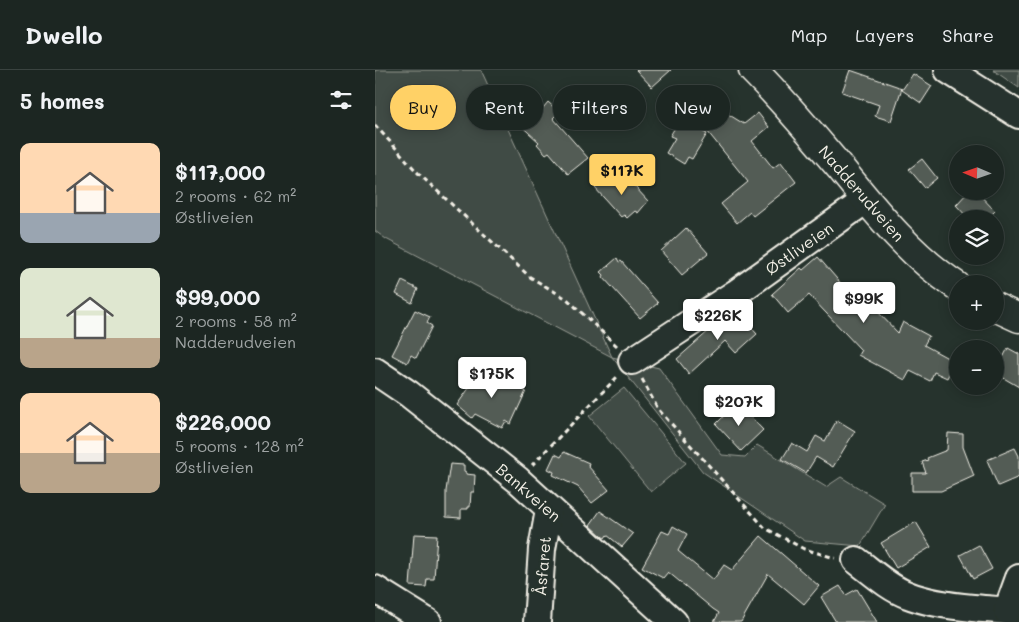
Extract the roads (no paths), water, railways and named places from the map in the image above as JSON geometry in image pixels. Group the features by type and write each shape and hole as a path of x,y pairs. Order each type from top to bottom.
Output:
{"main road":[{"name":"Nadderudveien","path":"763,73 804,126 866,200 921,259 949,280"},
{"path":"1004,311 1019,318"}],"street":[{"path":"948,70 1019,115"},
{"name":"Østliveien","path":"632,361 736,293 866,200"},
{"name":"Bankveien","path":"375,371 409,394 518,480 674,622"},
{"name":"Åsfaret","path":"537,622 542,549 549,510"},
{"path":"856,560 907,595 937,603 964,607 1013,612 1019,578"},
{"path":"375,589 427,622"}]}
